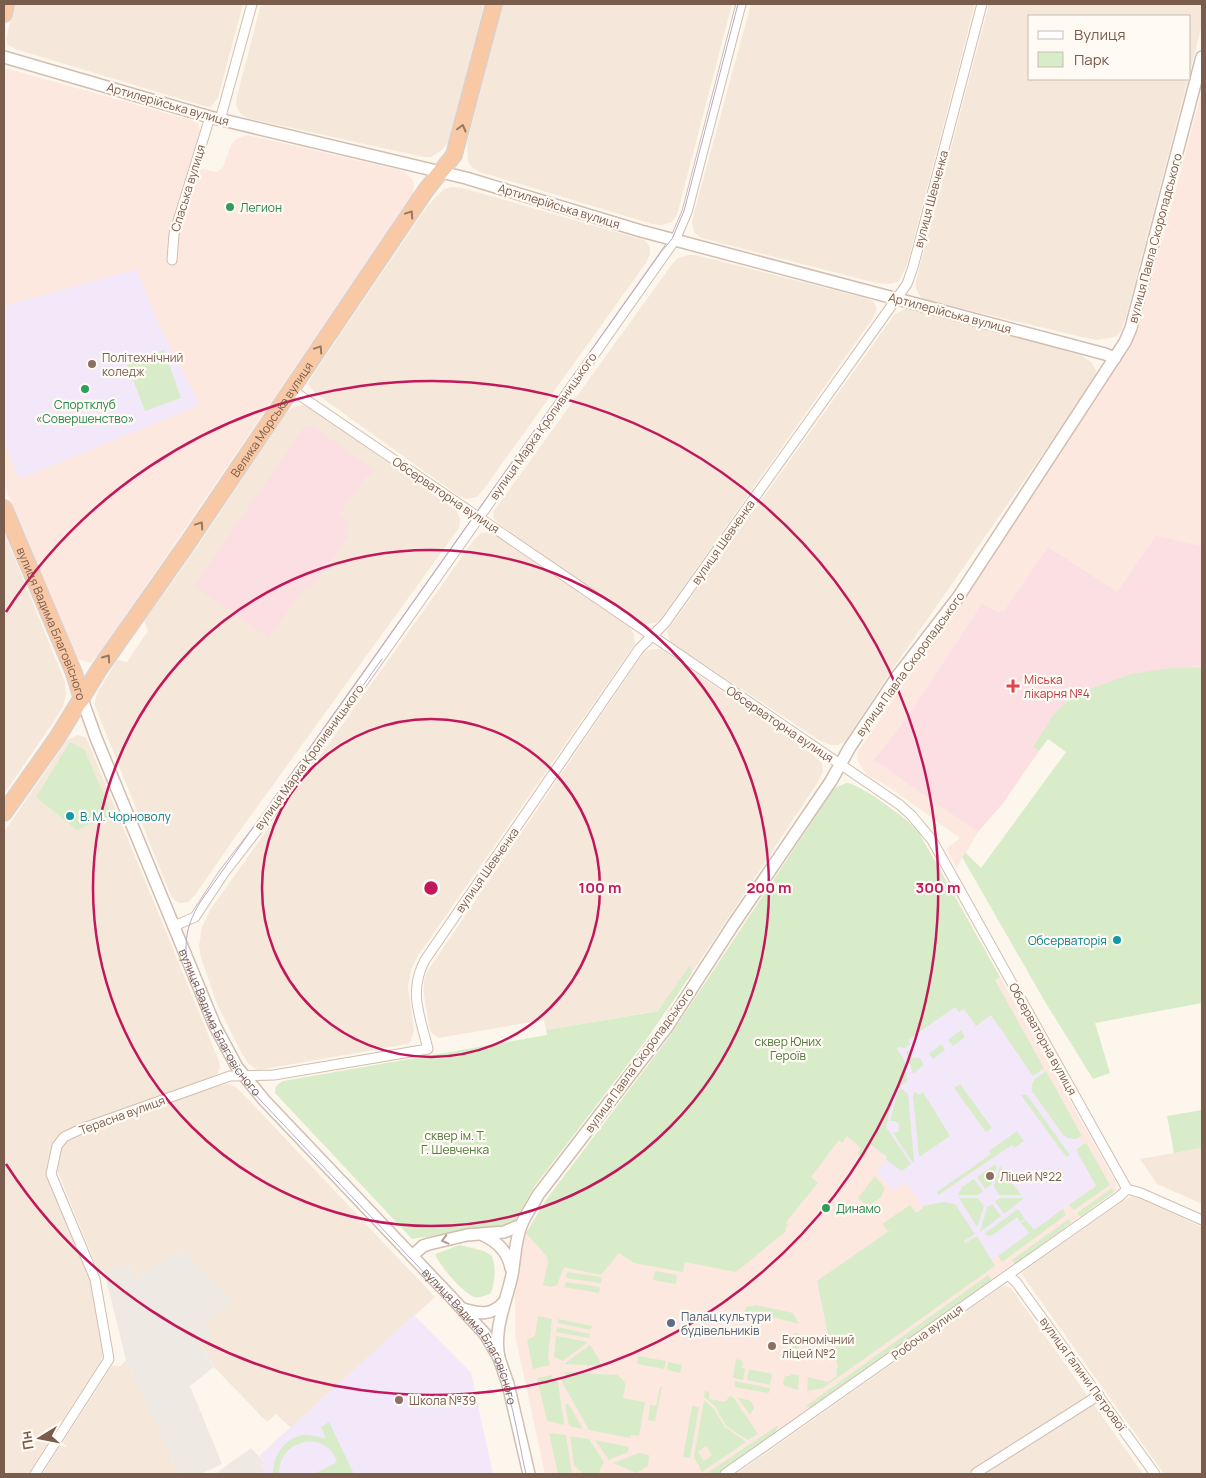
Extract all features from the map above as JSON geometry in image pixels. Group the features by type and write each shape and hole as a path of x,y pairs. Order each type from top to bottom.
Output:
{"highway":[{"path":"4,14 6,4"},
{"name":"Велика Морська вулиця","path":"4,813 82,699 100,668 187,544 426,190 454,155 494,4"},
{"name":"вулиця Вадима Благовісного","path":"4,508 74,673 82,699"}],"street":[{"name":"Спаська вулиця","path":"172,260 174,234 215,119 252,4"},
{"name":"вулиця Марка Кропивницького","path":"174,926 195,917 224,873 272,811 675,240 687,212 741,4"},
{"name":"вулиця Шевченка","path":"428,1049 416,1000 415,987 422,965 639,649 665,623 895,298 907,284 911,275 982,4"},
{"name":"Артилерійська вулиця","path":"4,57 215,119 442,172 675,240 1106,354 1114,358"},
{"name":"вулиця Павла Скоропадського","path":"499,1358 496,1346 497,1328 506,1301 514,1253 521,1224 538,1195 666,1027 831,781 840,764 899,674 959,596 1114,358 1131,328 1202,57"},
{"name":"Обсерваторна вулиця","path":"292,390 840,764 912,816 932,840 1127,1189"},
{"name":"вулиця Вадима Благовісного","path":"82,699 96,738 215,1026 228,1053 243,1076 264,1100 485,1334 499,1358 511,1394 529,1474"},
{"name":"Терасна вулиця","path":"35,1474 110,1359 96,1279 51,1174 56,1146 64,1137 81,1129 230,1076 274,1075 428,1049"},
{"path":"1127,1189 1141,1193 1202,1220"},
{"name":"Робоча вулиця","path":"726,1474 1120,1196 1127,1189"},
{"path":"412,1256 429,1244 467,1235 504,1232 521,1224"},
{"path":"481,1234 502,1247 510,1261 512,1274"},
{"name":"вулиця Галини Петрової","path":"1008,1275 1016,1282 1155,1474"},
{"path":"462,1309 481,1314 497,1310 506,1301"},
{"path":"976,1473 1099,1395"}],"shaded area":[{"path":"15,4 243,4 218,98 211,107 15,49 7,44 6,38"},
{"path":"261,4 484,4 449,141 443,149 431,157 423,157 247,118 240,113 236,105 237,96"},
{"path":"503,4 732,4 677,215 672,222 662,225 652,224 480,172 468,162 467,143"},
{"path":"751,4 975,4 907,265 899,281 891,284 876,283 701,238 694,232 692,223 694,213"},
{"path":"989,4 1202,4 1202,24 1191,68 1191,15 1028,15 1028,80 1188,80 1126,317 1121,331 1115,337 1097,340 922,299 916,289 916,281"},
{"path":"4,69 198,122 200,131 189,168 199,171 202,169 217,172 223,167 231,145 236,139 247,135 395,169 405,172 414,184 413,194 407,203 100,653 90,663 78,659 71,652 4,485"},
{"path":"1202,91 1202,666 1147,671 1033,747 1039,751 1003,803 978,832 966,853 964,853 957,868 946,849 960,838 886,785 867,775 857,758 858,752 1138,331"},
{"path":"452,187 463,188 644,240 650,247 650,254 646,263 483,490 477,497 468,499 459,496 315,393 308,384 428,205 444,189"},
{"path":"696,255 865,298 873,301 877,309 873,318 660,620 647,624 641,622 499,524 494,519 493,512 673,263 678,258"},
{"name":"Політехнічний коледж","path":"137,269 158,323 200,405 19,479 4,441 4,306"},
{"path":"905,309 912,309 1080,355 1091,362 1096,370 1095,379 892,670 845,741 838,745 830,745 819,740 670,642 667,631 895,314"},
{"path":"303,405 457,511 460,520 459,528 195,895 188,902 180,903 171,896 95,706 95,700 117,660 127,662 148,631 144,621 197,547 286,413 293,407"},
{"path":"313,426 374,470 370,476 367,475 339,515 350,523 343,533 348,536 312,588 306,585 269,638 194,586 304,427"},
{"path":"4,532 65,682 66,694 63,707 4,794"},
{"path":"488,532 494,534 629,626 634,634 635,644 417,957 411,970 408,987 414,1030 411,1041 408,1044 258,1070 249,1064 242,1054 217,1004 201,958 199,946 202,927 210,910 474,540 481,533"},
{"name":"Міська лікарня №4","path":"1156,536 1202,546 1202,666 1131,674 1079,693 1064,704 1052,717 1033,747 1039,751 1003,803 978,832 874,760 910,713 982,604 999,613 1001,610 1004,611 1048,547 1117,592"},
{"path":"652,649 661,649 812,754 822,763 823,772 818,782 668,1009 546,1030 544,1020 438,1038 431,1032 429,1027 424,995 424,980 427,972 644,652"},
{"path":"77,735 85,737 88,742 219,1061 220,1068 217,1074 212,1077 76,1127 62,1133 53,1142 47,1171 92,1283 104,1353 99,1364 28,1474 4,1474 4,832 67,740"},
{"path":"850,783 904,818 918,831 1117,1185 1116,1191 718,1474 545,1474 515,1335 515,1278 526,1233 546,1200 670,1036 831,793 838,786"},
{"name":"Ліцей №22","path":"991,981 1103,1180 837,1376 835,1369 838,1368 836,1359 833,1359 817,1281 923,1207 906,1182 893,1191 877,1172 887,1158 870,1144 898,1047"},
{"path":"227,1084 236,1087 245,1096 435,1297 291,1428 276,1414 267,1422 214,1367 201,1344 204,1324 232,1301 183,1249 136,1278 130,1264 99,1273 57,1170 61,1148 68,1140 210,1088"},
{"path":"1202,1148 1202,1203 1157,1184 1140,1159"},
{"path":"1132,1196 1202,1227 1202,1474 1164,1474 1022,1273"},
{"path":"183,1249 233,1302 204,1324 212,1334 201,1345 214,1367 190,1386 222,1464 201,1474 179,1474 126,1360 104,1271 130,1264 136,1278"},
{"path":"1001,1287 1011,1288 1143,1474 736,1474"},
{"name":"Школа №39","path":"414,1315 471,1373 493,1474 261,1474 265,1471 261,1466 265,1463 259,1456"},
{"path":"126,1360 179,1474 42,1474 112,1366 121,1366"},
{"path":"251,1448 265,1463 265,1471 261,1474 215,1474"}],"green space":[{"path":"164,350 181,398 145,411 127,364"},
{"path":"1202,667 1202,1003 1095,1023 1110,1073 1093,1079 1044,1000 962,857 965,852 981,868 1066,752 1048,739 1039,751 1033,747 1052,717 1064,704 1079,693 1131,674 1172,668"},
{"path":"70,742 85,750 112,815 77,830 36,797"},
{"name":"сквер Юних Героїв","path":"846,783 872,795 895,811 918,831 1000,977 995,980 1044,1068 1033,1076 991,1015 976,1026 964,1009 959,1012 955,1007 908,1040 910,1044 905,1048 898,1047 897,1050 904,1060 907,1081 895,1091 886,1127 911,1164 902,1171 886,1160 887,1157 870,1144 860,1156 857,1153 861,1148 847,1136 842,1143 839,1140 811,1177 818,1183 786,1222 788,1225 785,1229 786,1231 736,1272 685,1262 683,1272 634,1263 619,1253 601,1275 564,1267 557,1285 550,1287 543,1285 548,1261 547,1257 526,1233 546,1200 670,1036 831,793 835,788"},
{"name":"сквер ім. Т. Г. Шевченка","path":"690,965 692,973 644,1043 534,1187 513,1224 412,1239 275,1093 276,1086 283,1081 547,1035 546,1030 658,1011"},
{"path":"961,1030 965,1037 953,1046 948,1040"},
{"path":"941,1044 945,1050 933,1059 929,1054"},
{"path":"906,1051 913,1058 920,1058 924,1065 913,1074"},
{"path":"1046,1071 1082,1136 1076,1139 1067,1138 1063,1135 1032,1091 1033,1081"},
{"path":"960,1084 992,1128 986,1132 954,1088"},
{"path":"901,1088 908,1094 913,1163 893,1133 898,1132 899,1124 895,1121 890,1121 897,1094"},
{"path":"915,1091 918,1095 923,1092 950,1136 919,1157 913,1096"},
{"path":"1021,1095 1027,1095 1070,1155 1066,1157"},
{"path":"1202,1110 1202,1148 1174,1153 1167,1116"},
{"path":"1017,1131 1024,1141 1014,1148 1012,1145 938,1195 937,1192 991,1154 989,1151"},
{"path":"1083,1144 1087,1144 1110,1185 1074,1210 1069,1205 1096,1186 1076,1150"},
{"path":"994,1165 997,1166 991,1185 985,1189 977,1177"},
{"path":"1000,1166 1021,1195 999,1195 994,1186"},
{"path":"875,1176 885,1188 881,1197 869,1207 858,1198"},
{"path":"974,1179 983,1191 978,1195 958,1195 962,1187"},
{"path":"1112,1188 1114,1192 1080,1217 1077,1213"},
{"path":"959,1198 978,1198 984,1206 977,1227"},
{"path":"1000,1198 1023,1199 1004,1214 995,1201"},
{"path":"943,1202 955,1204 975,1234 964,1241 965,1243 977,1236 995,1266 823,1388 807,1391 808,1377 828,1382 837,1376 836,1369 838,1368 836,1359 833,1359 817,1281 902,1222 888,1231 882,1224 910,1205 916,1213 923,1206"},
{"path":"992,1204 1001,1216 980,1232 987,1207"},
{"path":"1018,1209 1025,1219 1020,1222 1017,1217 994,1234 990,1236 984,1234"},
{"path":"1063,1209 1066,1215 1002,1262 998,1256 1029,1233 1021,1223 1026,1220 1034,1230"},
{"path":"1069,1219 1071,1223 1015,1264 1012,1260"},
{"path":"460,1245 484,1251 492,1256 494,1275 490,1294 474,1297 464,1290 441,1265 435,1254"},
{"path":"655,1271 677,1275 676,1284 653,1280"},
{"path":"567,1272 602,1277 601,1283 566,1278"},
{"path":"988,1275 991,1279 990,1281 810,1408 806,1406"},
{"path":"566,1282 600,1287 599,1293 564,1287"},
{"path":"756,1305 793,1313 799,1324 772,1317 768,1320 744,1315 746,1307"},
{"path":"538,1316 552,1319 548,1358 550,1365 533,1369 527,1340 535,1336"},
{"path":"558,1319 592,1326 591,1330 558,1323"},
{"path":"557,1327 590,1334 589,1338 556,1332"},
{"path":"794,1333 799,1334 799,1353 791,1352"},
{"path":"556,1336 588,1342 563,1361 554,1357"},
{"path":"590,1345 601,1363 600,1366 564,1364"},
{"path":"638,1356 666,1361 664,1369 637,1364"},
{"path":"736,1359 743,1361 742,1368 745,1369 743,1380 733,1378"},
{"path":"668,1362 682,1365 680,1373 667,1370"},
{"path":"749,1369 772,1374 770,1385 747,1380"},
{"path":"565,1372 617,1375 621,1378 625,1383 623,1398 645,1402 639,1436 631,1435 630,1438 589,1430 561,1380"},
{"path":"791,1374 799,1375 798,1390 785,1386 783,1383 785,1376 790,1376"},
{"path":"552,1375 553,1382 558,1382 564,1425 547,1421 537,1378"},
{"path":"734,1381 770,1388 769,1393 739,1388 735,1386"},
{"path":"660,1387 662,1387 655,1421 648,1420 650,1405 656,1406"},
{"path":"705,1391 709,1392 709,1399 725,1402 730,1396 733,1397 758,1434 748,1440 726,1426 715,1406 704,1397"},
{"path":"737,1397 751,1401 754,1408 750,1415"},
{"path":"704,1400 713,1408 725,1427 746,1442 702,1472 694,1457","holes":["706,1446 712,1455 704,1461 698,1452"]},
{"path":"568,1403 583,1429 569,1426 565,1405"},
{"path":"692,1406 699,1407 690,1458 683,1457"},
{"path":"329,1422 354,1474 314,1474 337,1462 327,1447 320,1443 306,1442 298,1444 286,1453 282,1459 279,1474 273,1474 277,1455 289,1440 302,1435 326,1439 321,1427"},
{"path":"778,1425 776,1433 718,1474 706,1474"},
{"path":"549,1433 566,1435 572,1474 558,1474"},
{"path":"570,1436 589,1439 604,1462 598,1474 583,1474 574,1465"},
{"path":"595,1440 629,1447 628,1452 609,1460"},
{"path":"639,1453 649,1455 648,1466 636,1473 613,1463"}],"tram line":[{"path":"526,1474 505,1382 493,1354 468,1319 262,1102 242,1078 221,1043 193,982 186,954 187,935 192,917 201,901 672,239 684,211 738,4"},
{"path":"266,822 382,659"}],"place":[{"name":"Легион","path":"230,207"},
{"name":"Політехнічний коледж","path":"92,364"},
{"name":"Спортклуб «Совершенство»","path":"85,389"},
{"name":"Міська лікарня №4","path":"1013,686"},
{"name":"В. М. Чорноволу","path":"70,816"},
{"name":"Обсерваторія","path":"1117,940"},
{"name":"Ліцей №22","path":"990,1176"},
{"name":"Динамо","path":"826,1208"},
{"name":"Палац культури будівельників","path":"671,1323"},
{"name":"Економічний ліцей №2","path":"772,1346"},
{"name":"Школа №39","path":"399,1400"}]}
